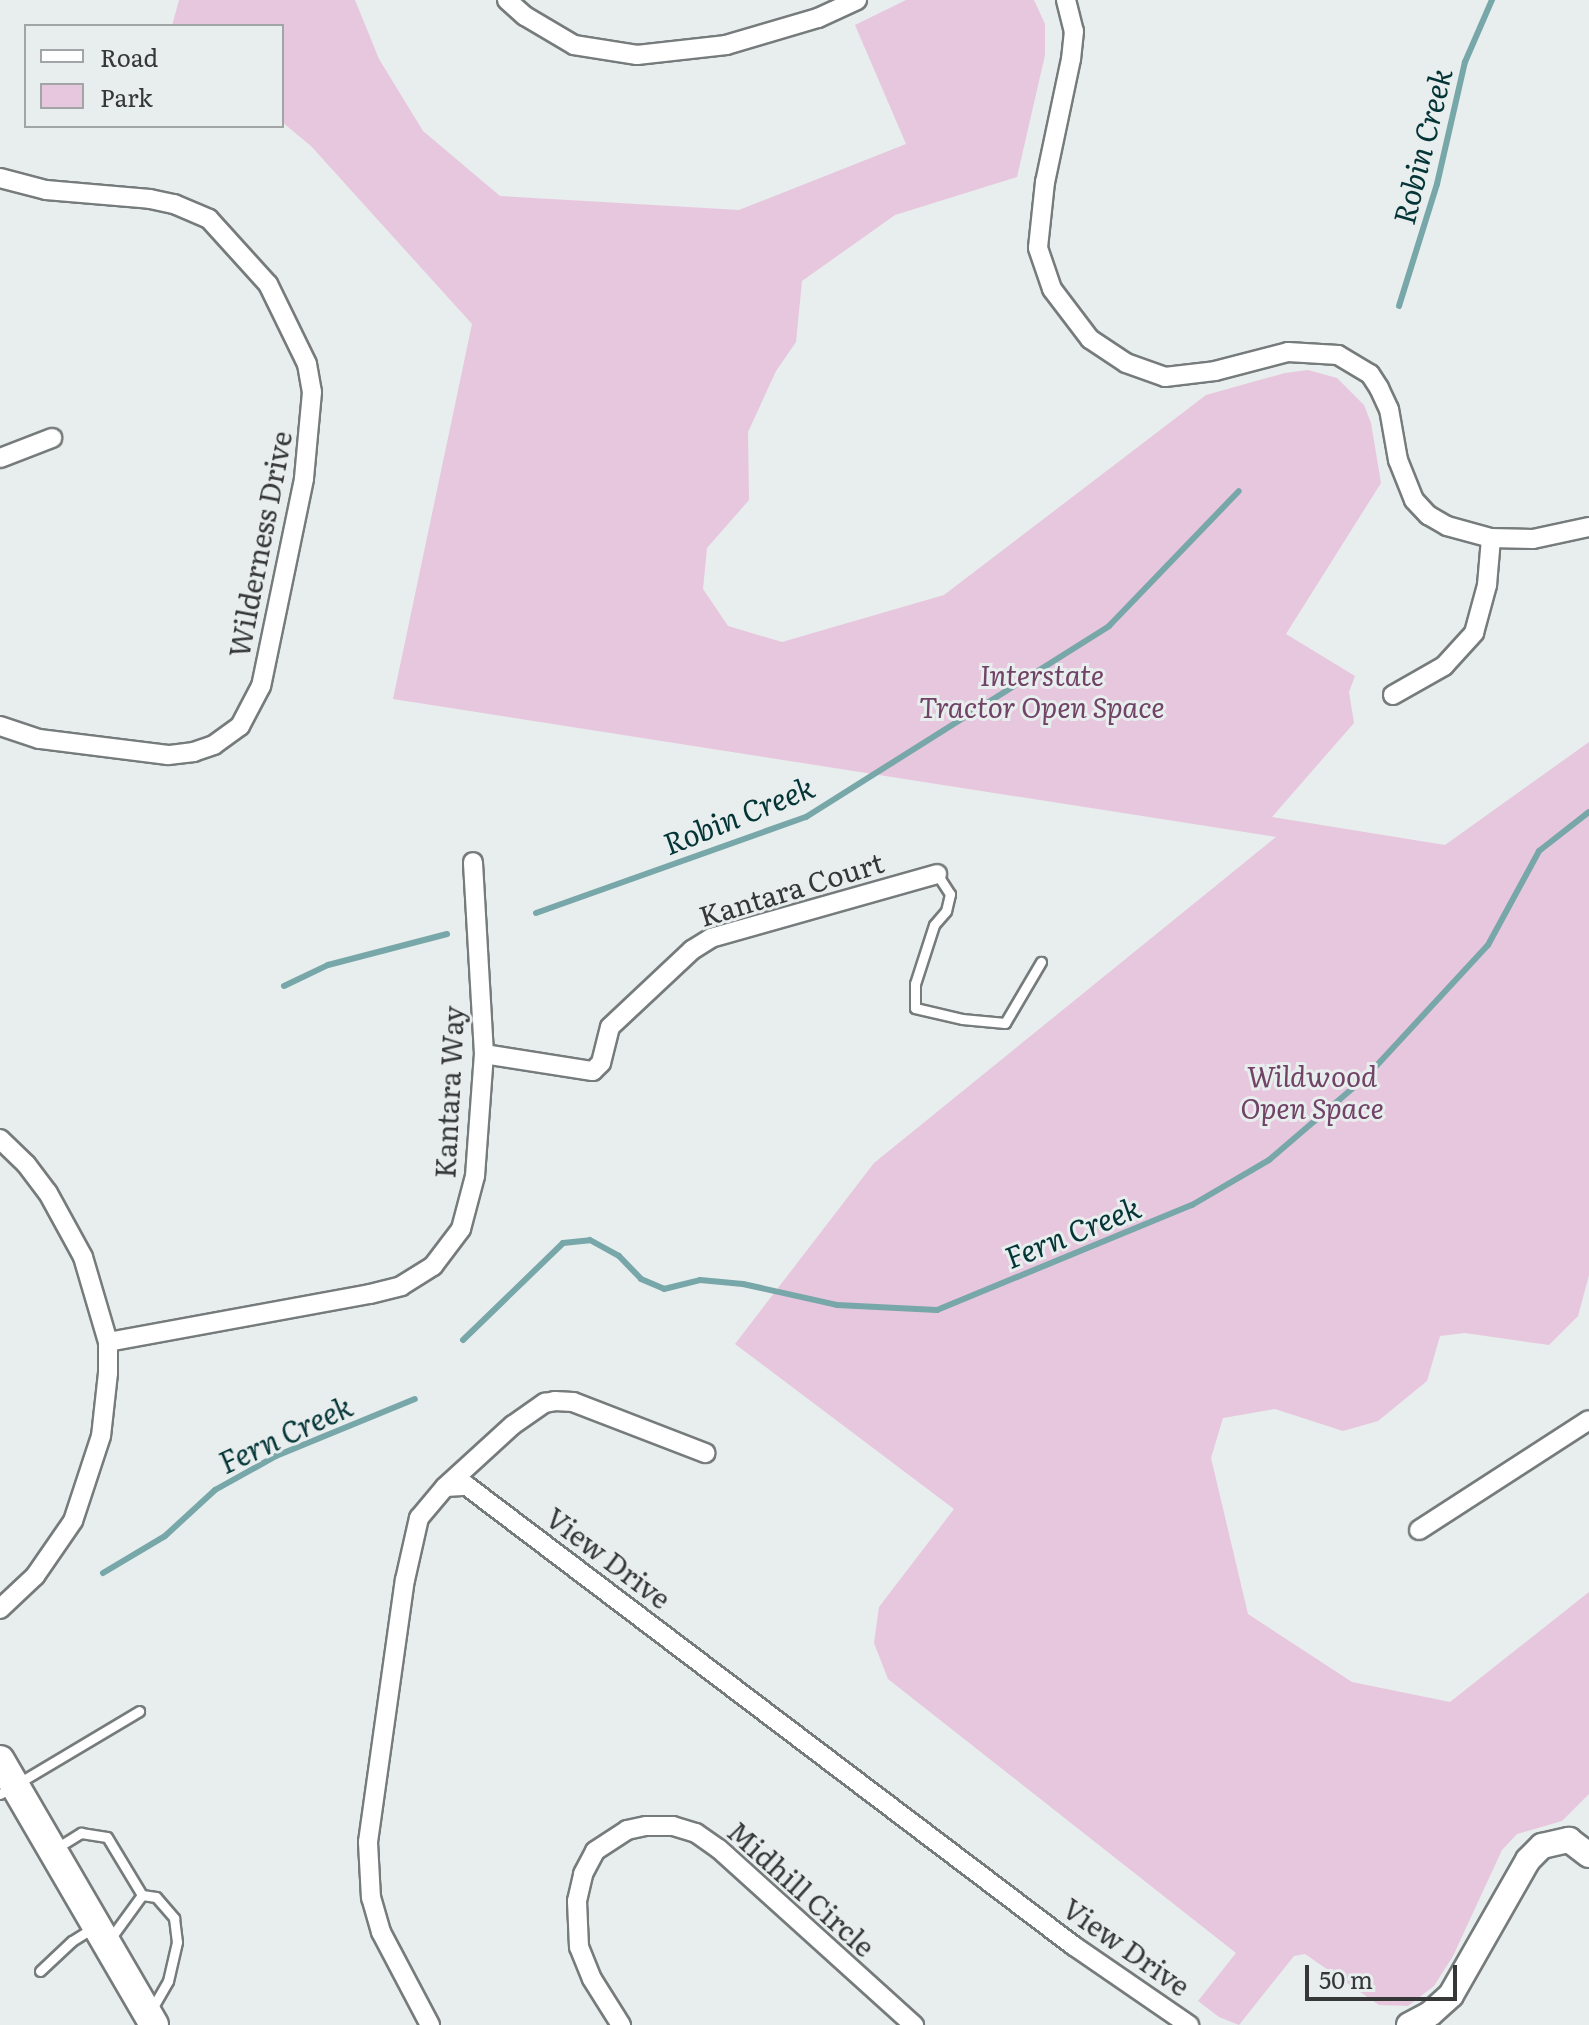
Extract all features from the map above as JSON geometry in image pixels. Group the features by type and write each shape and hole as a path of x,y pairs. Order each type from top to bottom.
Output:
{"main road":[{"path":"0,1760 8,1791 52,1850 151,2020"}],"street":[{"path":"507,0 552,34 574,45 637,55 726,45 818,18 857,0"},
{"path":"1066,0 1074,31 1071,59 1045,182 1038,248 1052,289 1090,339 1126,363 1165,377 1215,371 1288,352 1338,355 1370,374 1389,409 1398,460 1414,500 1428,515 1447,526 1491,538 1533,539 1589,527"},
{"name":"Wilderness Drive","path":"0,178 46,190 150,199 209,219 268,284 307,364 312,392 304,479 261,686 240,726 214,745 168,755 39,739 0,726"},
{"path":"0,458 52,438"},
{"path":"1393,695 1444,666 1474,633 1487,585 1491,538"},
{"name":"Kantara Way","path":"108,1342 370,1294 401,1286 433,1266 461,1229 475,1176 484,1054 473,862"},
{"name":"Kantara Court","path":"484,1054 593,1071 601,1063 610,1027 692,950 711,938 937,874"},
{"path":"0,1139 26,1164 66,1224 83,1257 108,1342 101,1436 73,1521 53,1553 0,1609"},
{"path":"430,2025 381,1932 371,1898 368,1842 408,1567 419,1518 445,1487 513,1425 545,1403 573,1402 705,1453"},
{"path":"1419,1530 1589,1420"},
{"name":"View Drive","path":"445,1487 467,1486 1074,1946 1189,2025"},
{"name":"Midhill Circle","path":"621,2025 592,1979 579,1947 575,1927 583,1874 595,1851 627,1830 673,1826 696,1833 719,1849 914,2025"},
{"path":"1409,2025 1430,2014 1451,1995 1528,1860 1542,1846 1569,1840 1589,1855"}],"lane":[{"path":"937,874 950,894 946,911 934,925 915,984 915,1008 962,1019 1005,1023 1041,962"},
{"path":"8,1791 139,1711"},
{"path":"52,1850 81,1833 107,1837 142,1895"},
{"path":"40,1971 72,1941 101,1935 142,1895"},
{"path":"142,1895 156,1897 174,1918 177,1942 168,1981 151,2020"}],"green space":[{"path":"179,0 355,0 379,59 423,131 500,196 739,210 906,144 855,25 906,0 1034,0 1045,24 1045,55 1017,177 895,215 802,281 796,342 776,371 748,432 749,500 707,548 703,589 728,626 782,642 944,595 1206,395 1285,373 1308,370 1337,378 1364,405 1371,423 1381,483 1286,634 1355,676 1349,692 1354,723 1272,817 1445,845 1589,742 1589,1275 1578,1316 1549,1345 1465,1333 1440,1336 1427,1381 1378,1421 1343,1431 1275,1409 1223,1418 1211,1458 1248,1614 1352,1682 1450,1702 1589,1592 1589,1794 1562,1821 1517,1834 1502,1850 1453,1956 1434,1986 1408,2006 1379,2005 1305,1954 1294,1956 1239,2025 1219,2017 1198,2001 1236,1953 888,1679 874,1643 879,1607 954,1509 735,1344 874,1163 1276,837 393,699 472,324 311,146 284,124 284,24 173,24"}],"waterway":[{"name":"Robin Creek","path":"1399,306 1437,184 1465,62 1492,0"},
{"name":"Robin Creek","path":"536,913 806,817 1109,626 1239,491"},
{"name":"Fern Creek","path":"463,1340 563,1243 590,1240 619,1256 641,1279 664,1289 700,1280 743,1284 837,1305 937,1310 1192,1205 1269,1160 1367,1076 1488,945 1539,851 1589,812"},
{"name":"Robin Creek","path":"284,986 328,965 447,934"},
{"name":"Fern Creek","path":"103,1573 165,1536 215,1490 276,1456 415,1399"}],"park label":[{"name":"Interstate Tractor Open Space","path":"1042,690"},
{"name":"Wildwood Open Space","path":"1312,1091"}]}
